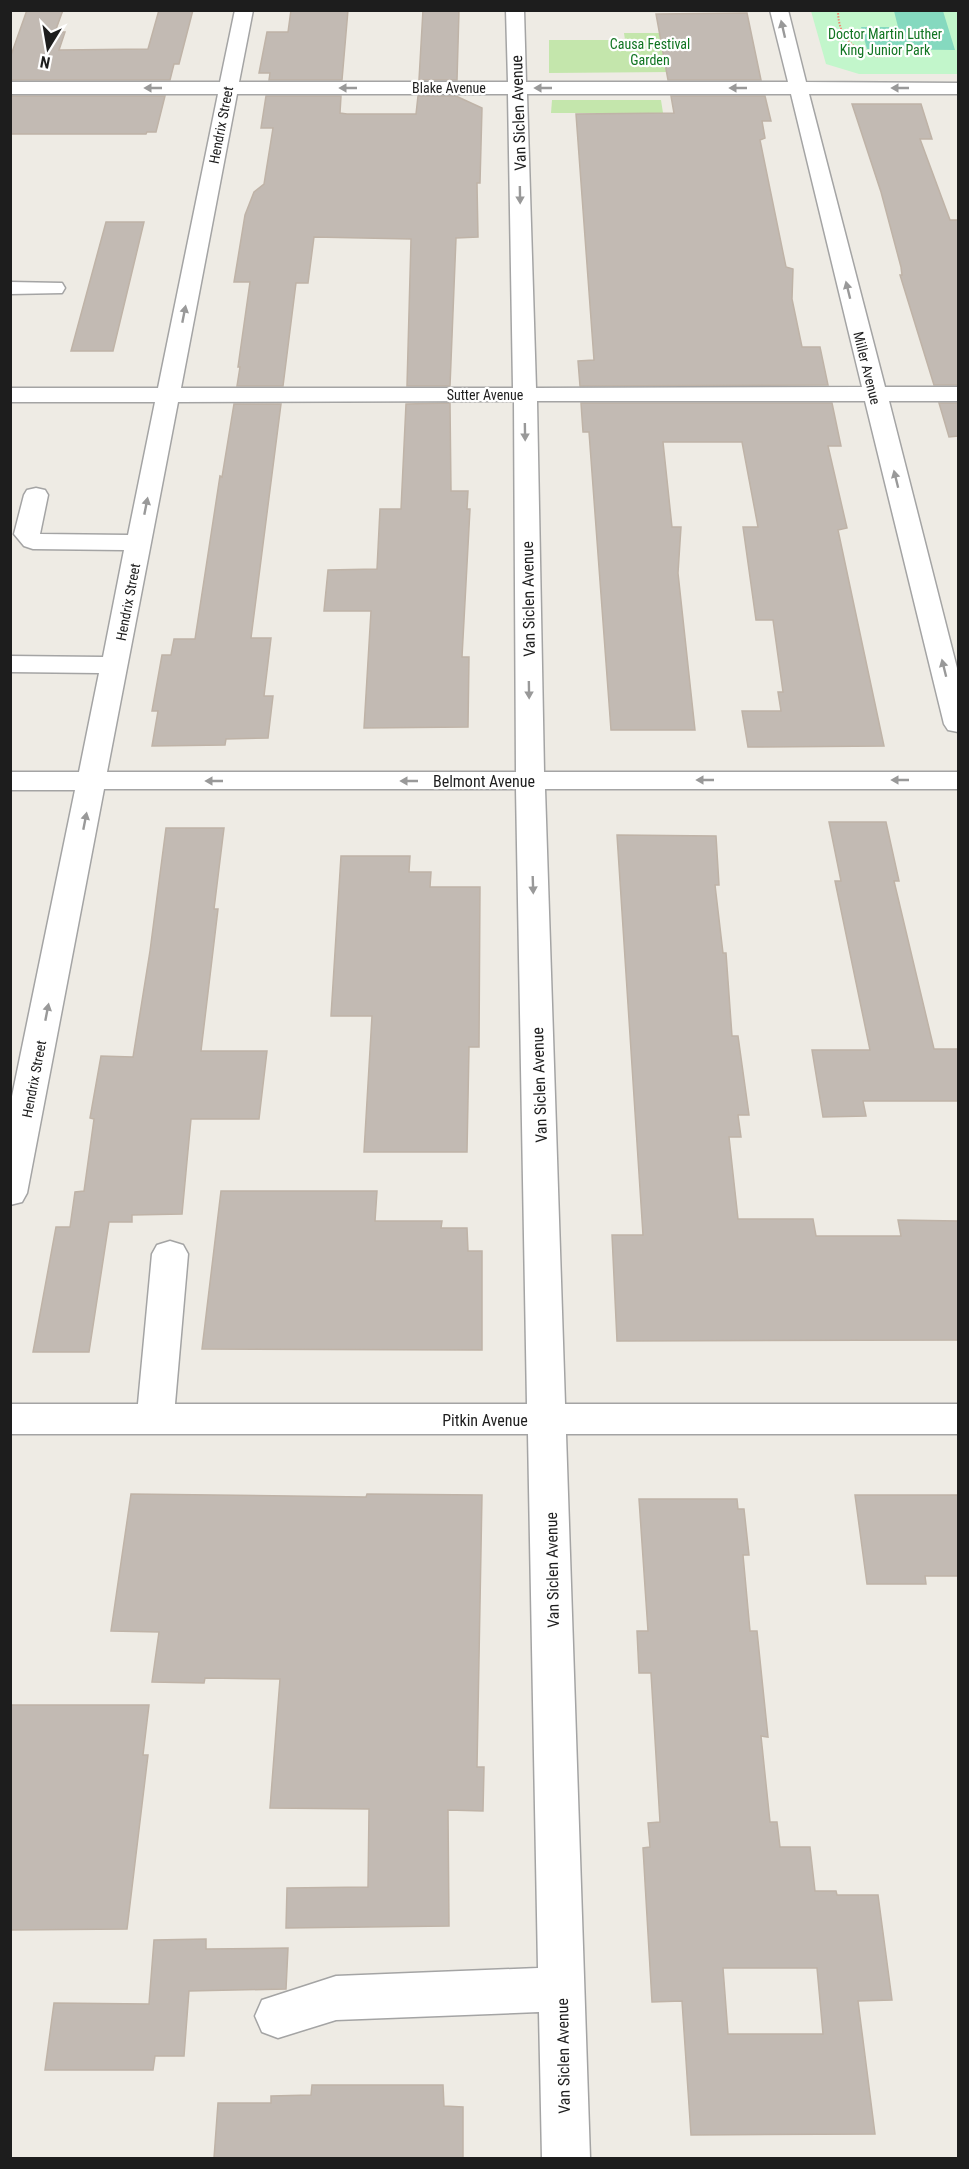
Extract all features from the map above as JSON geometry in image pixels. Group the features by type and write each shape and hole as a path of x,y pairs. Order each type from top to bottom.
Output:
{"street":[{"name":"Hendrix Street","path":"10,1193 244,10"},
{"name":"Van Siclen Avenue","path":"515,10 525,395 530,780 566,2158"},
{"name":"Miller Avenue","path":"779,10 958,724"},
{"name":"Blake Avenue","path":"10,88 958,88"},
{"path":"10,288 54,288"},
{"name":"Sutter Avenue","path":"10,395 958,394"},
{"path":"36,495 27,534 33,541 139,543"},
{"path":"10,664 116,665"},
{"name":"Belmont Avenue","path":"10,782 958,780"},
{"path":"155,1420 170,1254"},
{"name":"Pitkin Avenue","path":"10,1419 958,1419"},
{"path":"278,2016 336,1998 562,1989"}],"path":[{"path":"838,10 839,27 847,43 869,55 887,58"}],"green space":[{"name":"Doctor Martin Luther King Junior Park","path":"811,11 958,11 958,74 859,74 826,64"},
{"path":"894,11 943,11 955,50 867,49 861,27 898,27"},
{"name":"Causa Festival Garden","path":"624,33 668,33 672,72 549,73 549,40 625,40"},
{"path":"552,100 661,100 663,113 551,113"}],"building":[{"path":"27,10 63,10 55,32 65,32 59,50 148,49 159,10 193,10 179,64 174,64 170,80 10,80 10,58"},
{"path":"291,10 348,10 342,80 269,80 270,73 259,73 267,32 288,32"},
{"path":"423,10 459,10 457,80 419,80"},
{"path":"747,13 761,80 668,80 656,14"},
{"path":"10,96 165,96 156,132 146,134 10,134"},
{"path":"266,96 341,96 340,113 347,114 416,114 418,96 456,96 482,108 480,183 477,183 478,237 456,238 450,386 407,386 411,239 314,237 308,283 296,283 283,386 237,386 250,282 234,282 245,215 254,192 264,184 273,128 261,128"},
{"path":"671,96 765,96 771,121 762,121 765,138 760,140 786,267 793,269 792,299 802,347 820,347 828,385 580,386 578,361 594,360 576,114 674,113"},
{"path":"852,104 921,104 932,139 920,139 950,220 958,220 958,385 934,385 900,275 902,275 901,267 881,192"},
{"path":"106,222 144,222 113,351 71,351"},
{"path":"450,403 451,491 468,491 467,509 470,509 462,657 469,657 468,727 364,728 371,611 324,611 328,570 377,569 380,509 401,509 406,404"},
{"path":"581,403 832,403 841,446 828,446 847,528 838,530 884,746 748,747 742,711 781,711 778,692 783,692 773,620 756,620 743,527 758,527 742,442 663,442 672,527 681,527 678,573 695,730 611,730 589,432 583,432"},
{"path":"939,403 958,403 958,436 949,437"},
{"path":"234,404 281,404 251,638 271,638 264,696 273,696 268,738 226,739 225,745 152,746 158,711 152,711 162,655 171,655 174,639 195,639 220,476 222,477"},
{"path":"829,822 886,822 899,881 894,881 934,1049 958,1049 958,1101 863,1101 866,1116 823,1117 812,1050 870,1050 835,881 841,881"},
{"path":"166,828 224,828 214,909 218,909 201,1051 267,1051 259,1119 191,1119 182,1214 132,1215 132,1222 109,1222 89,1352 33,1352 56,1227 70,1227 75,1192 84,1191 94,1119 90,1118 101,1056 133,1057"},
{"path":"617,835 716,836 719,885 715,885 723,953 726,953 732,1036 738,1036 749,1115 738,1115 741,1137 729,1137 738,1219 813,1219 816,1236 901,1236 898,1220 958,1221 958,1340 617,1341 612,1235 643,1235"},
{"path":"341,856 410,856 409,872 431,872 430,887 480,887 479,1047 469,1047 467,1152 364,1152 372,1016 331,1016"},
{"path":"221,1191 377,1191 375,1221 442,1221 441,1228 467,1228 468,1251 482,1251 482,1350 202,1349"},
{"path":"131,1494 366,1497 367,1494 482,1495 477,1767 484,1767 483,1811 448,1810 449,1926 286,1928 287,1888 368,1887 369,1809 270,1808 280,1679 205,1678 204,1683 152,1682 159,1632 111,1631"},
{"path":"855,1495 958,1495 958,1576 925,1576 926,1584 867,1584"},
{"path":"639,1499 737,1499 738,1509 744,1509 749,1555 743,1555 750,1631 757,1631 768,1737 761,1736 770,1822 777,1822 780,1847 810,1847 815,1891 836,1891 837,1895 878,1895 892,2000 858,2001 875,2134 691,2135 682,2001 652,2002 643,1848 650,1847 648,1823 660,1822 651,1673 639,1673 637,1631 648,1631","holes":["723,1968 817,1968 823,2034 728,2034"]},
{"path":"10,1705 149,1705 143,1755 148,1755 127,1929 10,1930"},
{"path":"206,1939 206,1949 288,1948 286,1989 189,1991 184,2056 155,2056 153,2070 45,2070 54,2003 149,2004 154,1940"},
{"path":"312,2085 443,2085 444,2106 463,2107 463,2158 214,2158 218,2103 271,2103 271,2096 311,2095"}]}
